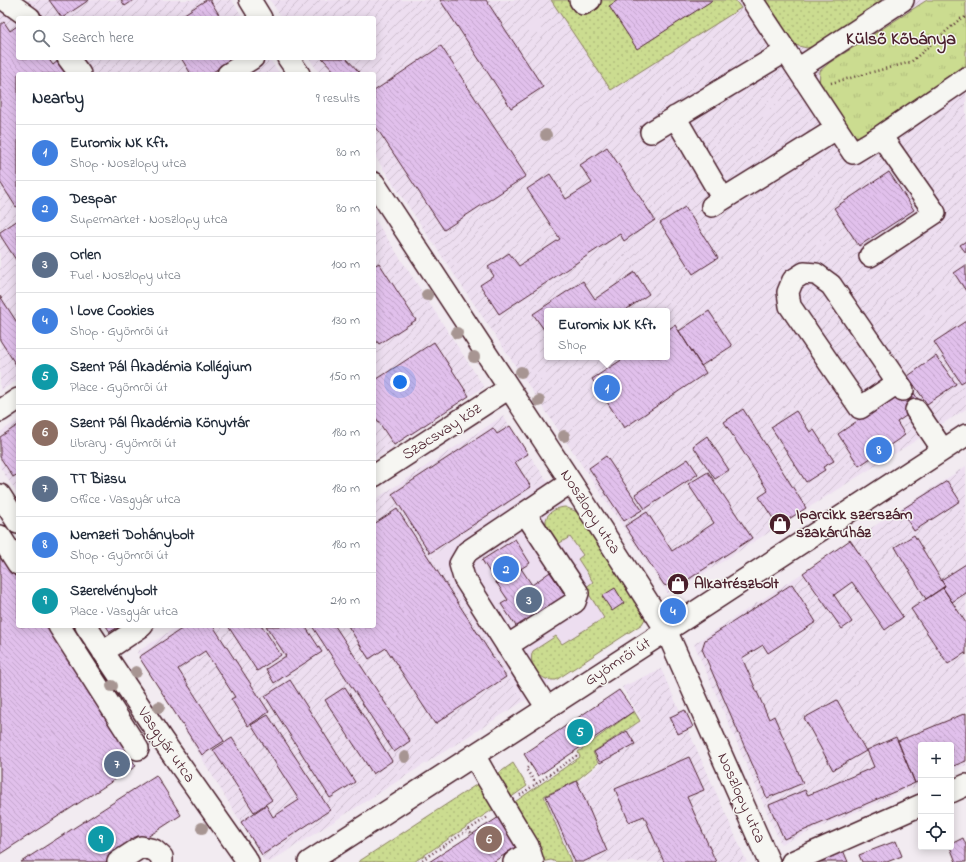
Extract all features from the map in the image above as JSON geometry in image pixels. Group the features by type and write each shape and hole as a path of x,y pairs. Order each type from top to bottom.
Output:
{"street":[{"path":"5,0 27,16"},
{"path":"250,0 260,16"},
{"path":"580,0 583,4 590,0"},
{"path":"752,0 853,153 881,136 966,78"},
{"path":"798,69 904,0"},
{"path":"651,132 786,51"},
{"path":"70,60 78,72"},
{"path":"231,72 250,60"},
{"path":"289,60 298,72"},
{"path":"675,118 717,202 836,129"},
{"path":"870,256 935,213 881,136"},
{"name":"Noszlopy utca","path":"376,186 571,482 666,630 769,862"},
{"path":"804,273 816,274 832,285 900,386 860,408 790,306 788,292 793,280 804,273"},
{"name":"Szacsvay köz","path":"376,475 509,388"},
{"path":"0,411 16,401"},
{"path":"916,410 943,450"},
{"name":"Gyömrői út","path":"309,862 966,435"},
{"path":"547,708 464,578 460,564 467,552 571,482"},
{"path":"0,495 16,519"},
{"path":"507,646 575,602 578,593 525,513"},
{"path":"0,536 16,561"},
{"path":"60,628 138,748"},
{"name":"Vasgyár utca","path":"87,628 163,741 248,862"},
{"path":"103,652 139,628"},
{"path":"474,755 528,846 525,858"},
{"path":"954,791 966,785"},
{"path":"792,862 918,806"},
{"path":"118,862 141,847 154,850 162,857 162,862"}],"path":[{"path":"831,83 911,62 960,20 966,17"},
{"path":"419,862 576,756 574,752"},
{"path":"531,765 526,769 536,784"},
{"path":"468,829 472,835"}],"shaded area":[{"path":"0,0 232,0 242,16 16,16 16,60 270,60 279,72 16,72 16,381 0,391"},
{"path":"270,0 966,0 966,409 669,595 376,158 376,72 319,72 310,60 376,60 376,16 281,16"},
{"path":"376,221 484,387 376,459"},
{"path":"503,416 545,478 432,556 524,701 270,862 265,862 137,652 175,628 376,628 376,499"},
{"path":"16,421 16,492 0,467 0,432"},
{"path":"966,466 966,765 954,770 954,742 918,742 918,785 781,844 694,644"},
{"path":"545,478 640,621 524,701 432,556"},
{"path":"661,669 747,862 572,862 545,797 576,784 601,764 596,753 642,720 622,687"}],"green space":[{"path":"551,0 735,0 741,8 611,90"},
{"path":"762,0 892,0 823,44 807,48 790,44"},
{"path":"927,0 966,0 966,68 860,138 849,133 819,87 820,71 829,63"},
{"path":"565,507 582,516 646,617 642,624 556,680 551,680 542,677 536,671 532,663 533,651 556,636 562,644 604,618 585,588 593,582 578,559 583,555 570,537 558,544 547,528 546,519 550,513"},
{"path":"634,711 640,721 593,752 598,763 576,781 544,796 571,862 556,862 551,860 541,862 509,806 580,757 578,752"},
{"path":"513,763 527,786 506,801 492,778"},
{"path":"482,781 498,806 414,862 358,862"}],"building":[{"path":"49,0 89,0 65,16 61,16"},
{"path":"121,0 134,0 125,6"},
{"path":"206,0 210,0 220,16 181,16"},
{"path":"440,0 486,0 543,87 511,108"},
{"path":"618,0 713,0 637,49 609,6"},
{"path":"4,22 10,31 16,27 16,60 49,60 53,65 59,60 67,72 16,72 16,207 0,182 0,25"},
{"path":"441,46 526,176 444,230 376,127 376,90"},
{"path":"182,60 231,60 213,72 190,72"},
{"path":"324,60 348,60 359,72 335,72"},
{"path":"607,147 655,220 624,241 620,234 499,314 480,285 494,276 488,267 509,253 519,266 560,239 527,189 550,174 566,199 592,183 580,165"},
{"path":"889,172 914,210 859,246 834,208"},
{"path":"685,207 718,258 693,274 660,223"},
{"path":"16,221 16,260 0,235 0,232"},
{"path":"966,241 966,253 960,245"},
{"path":"379,263 416,320 379,344 376,340 376,265"},
{"path":"966,265 966,291 954,273"},
{"path":"635,272 649,294 628,308 544,308 544,330 533,314 583,281 595,299"},
{"path":"0,296 16,321 16,365 0,340"},
{"path":"709,311 732,346 701,366 679,331"},
{"path":"966,321 966,380 961,383 934,342"},
{"path":"675,325 706,373 624,428 592,379 621,360 670,360 670,328"},
{"path":"434,342 469,396 394,445 376,418 376,380"},
{"path":"936,356 956,384 927,404 908,376"},
{"path":"909,386 922,405 897,422 905,435 859,466 838,434"},
{"path":"743,409 806,508 778,526 759,497 768,491 724,422"},
{"path":"796,411 810,432 814,430 834,461 823,467 825,470 806,482 771,427"},
{"path":"16,426 16,475 13,477 0,457 0,437"},
{"path":"510,426 528,454 515,462 531,487 430,553 392,494 493,428 497,434"},
{"path":"707,436 729,470 715,479 693,446"},
{"path":"606,456 642,510 624,521 589,468"},
{"path":"688,459 698,474 645,509 635,494"},
{"path":"708,472 752,538 675,588 664,585 625,526 647,512 672,551 714,523 688,484"},
{"path":"947,481 960,501 914,531 901,510"},
{"path":"397,509 506,677 435,724 386,648 369,659 349,628 376,628 376,523"},
{"path":"914,535 945,586 926,599 895,547"},
{"path":"515,539 530,563 497,584 482,560"},
{"path":"850,540 903,617 885,630 852,582 834,595 852,622 842,629 803,573"},
{"path":"0,553 16,578 16,628 48,628 136,766 0,854"},
{"path":"966,564 966,593 952,602 943,588 945,586 941,580"},
{"path":"520,567 532,585 550,572 567,598 518,629 501,604 508,600 496,582"},
{"path":"792,584 816,622 768,653 763,645 742,658 769,719 774,716 803,783 767,798 702,649 705,640"},
{"path":"615,588 624,603 612,611 602,596"},
{"path":"943,588 966,623 966,655 965,653 948,664 911,609"},
{"path":"107,628 117,628 110,632"},
{"path":"183,628 214,628 269,712 248,726 231,699 235,697 205,651 178,669 224,741 202,755 139,657"},
{"path":"229,628 263,628 281,655 257,671"},
{"path":"267,628 306,628 322,652 274,683 266,669 286,656"},
{"path":"313,628 336,628 410,741 394,752"},
{"path":"290,680 355,782 330,798 265,696"},
{"path":"345,687 392,761 373,774 325,700"},
{"path":"619,690 634,711 538,776 524,754"},
{"path":"837,700 866,751 833,770 804,718"},
{"path":"685,710 693,727 678,734 670,717"},
{"path":"966,713 966,761 954,766 954,742 918,742 918,782 915,783 898,741"},
{"path":"268,715 330,810 262,855 241,822 266,805 273,817 299,800 251,725"},
{"path":"627,731 635,744 600,763 594,752"},
{"path":"896,737 915,783 784,839 769,805 805,790 808,795 874,767 867,750"},
{"path":"232,738 272,800 254,812 213,750"},
{"path":"689,757 704,790 687,797 716,862 664,862 644,816 629,822 615,789"},
{"path":"156,775 181,815 109,862 21,862"},
{"path":"577,781 607,851 583,862 575,862 546,796"},
{"path":"499,817 518,846 493,862 429,862"},
{"path":"963,838 966,845 966,862 956,862 951,850 954,850 954,842"},
{"path":"896,841 902,856 887,862 862,862 859,855"},
{"path":"843,850 848,862 817,862"}],"place":[{"name":"Euromix NK Kft.","path":"607,388"},
{"name":"Nemzeti Dohánybolt","path":"879,450"},
{"name":"Iparcikk szerszám szakáruház","path":"780,524"},
{"name":"Despar","path":"506,569"},
{"name":"Alkatrészbolt","path":"678,584"},
{"name":"Orlen","path":"529,600"},
{"name":"I Love Cookies","path":"673,611"},
{"name":"Szent Pál Akadémia Kollégium","path":"580,732"},
{"name":"TT Bizsu","path":"117,764"},
{"name":"Szerelvénybolt","path":"101,839"},
{"name":"Szent Pál Akadémia Könyvtár","path":"489,839"}],"district":[{"name":"Külső Kőbánya","path":"901,40"}]}
